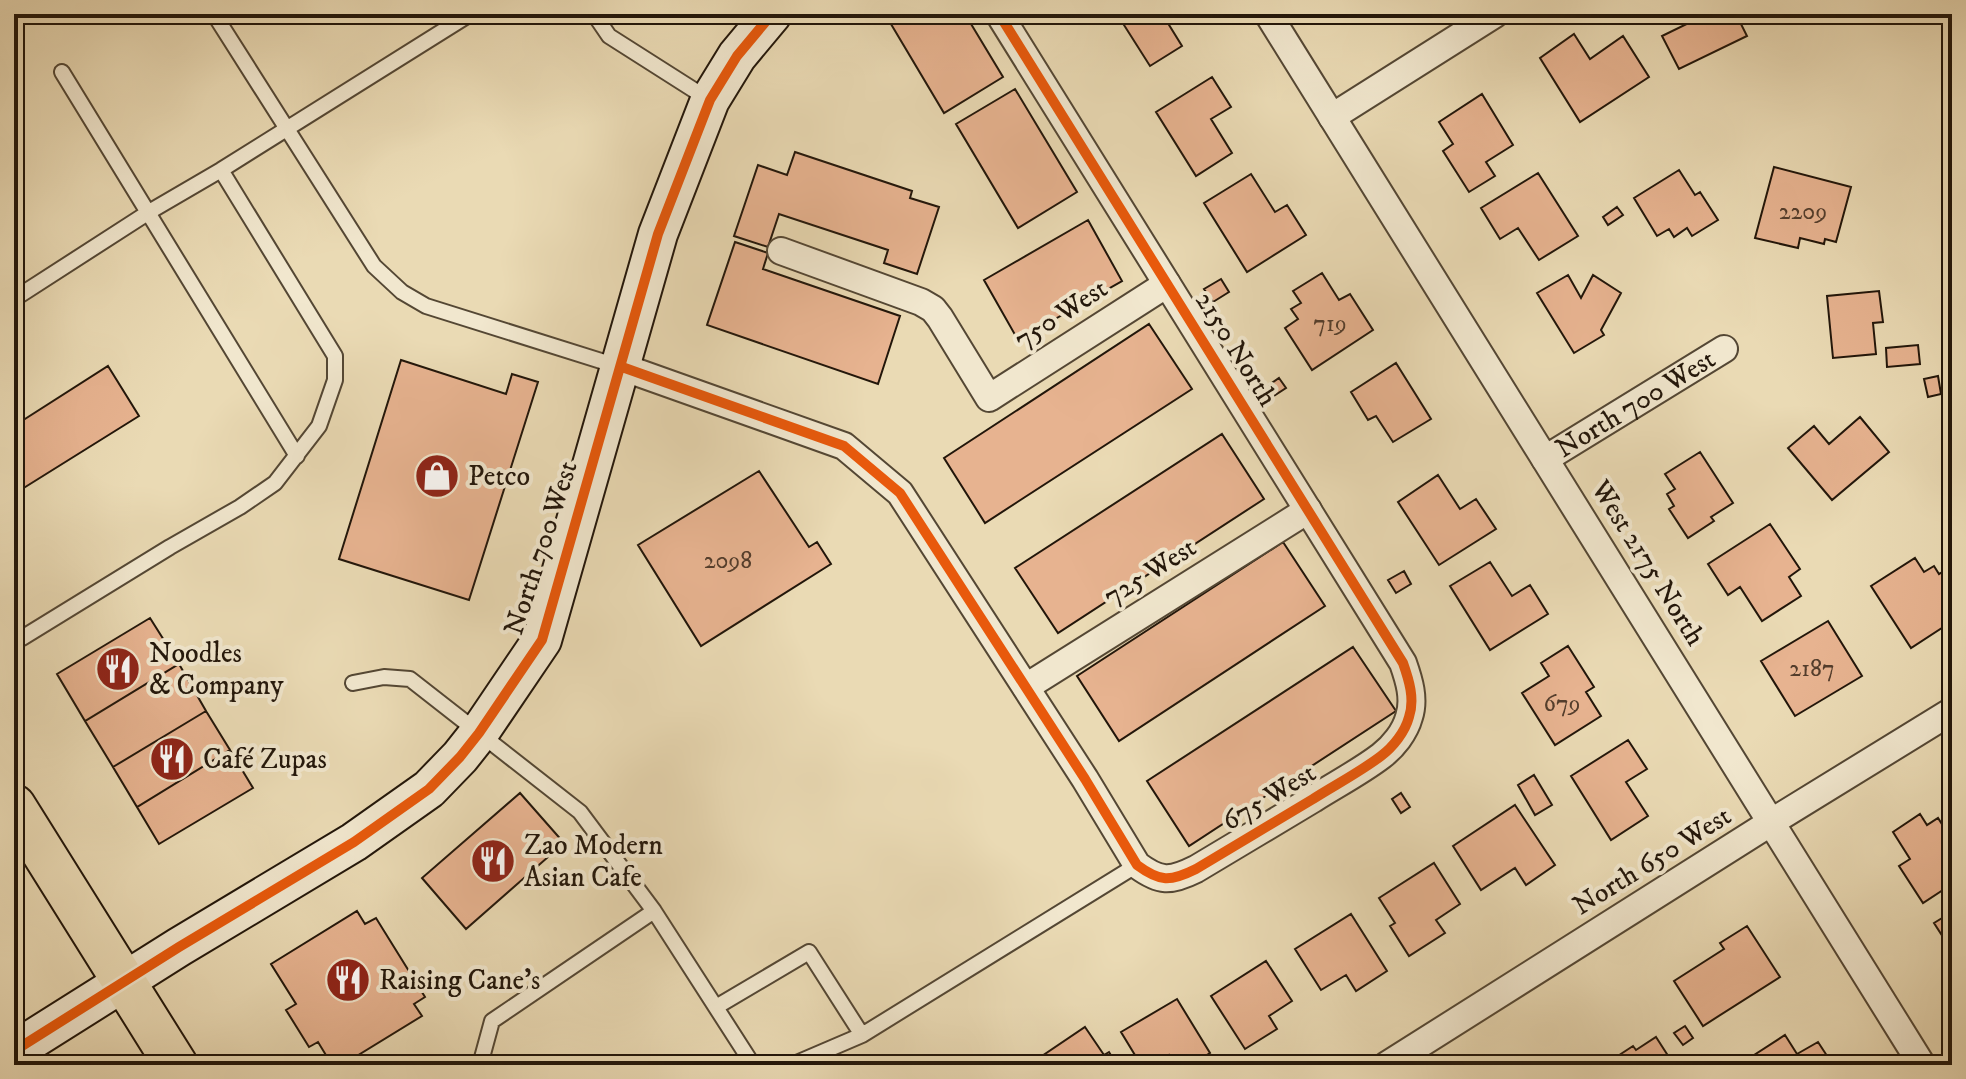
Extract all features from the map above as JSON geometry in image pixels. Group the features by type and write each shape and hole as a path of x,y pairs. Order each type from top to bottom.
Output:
{"main road":[{"path":"14,806 176,1065"}],"street":[{"name":"North 700 West","path":"14,1051 354,842 429,789 479,733 542,640 658,234 710,100 737,56 772,14"},
{"name":"2150 North","path":"999,14 1403,663 1412,702 1409,717"},
{"name":"West 2175 North","path":"1268,14 1922,1065"},
{"path":"1332,117 1495,14"},
{"name":"750 West","path":"781,251 933,309 989,398 1167,284"},
{"name":"North 700 West","path":"1545,459 1724,349"},
{"path":"622,367 844,446 900,493 1137,865"},
{"name":"725 West","path":"1026,687 1308,510"},
{"name":"North 650 West","path":"1387,1065 1952,711"},
{"name":"675 West","path":"1137,865 1148,874 1162,879 1196,869 1381,756 1393,745 1409,717"}],"lane":[{"path":"214,14 374,266 402,292 426,306 622,367"},
{"path":"14,299 470,14"},
{"path":"594,14 609,36 710,100"},
{"path":"62,72 297,456"},
{"path":"22,638 275,483 319,426 335,380 335,356 221,170"},
{"path":"353,683 384,677 410,679 580,812 654,911 753,1065"},
{"path":"792,1065 862,1035 1137,865"},
{"path":"480,1065 492,1021 654,911"},
{"path":"716,1007 809,952 862,1035"}],"building":[{"path":"885,14 965,14 1003,77 944,113"},
{"path":"1117,14 1175,14 1166,20 1182,46 1150,66"},
{"path":"1707,14 1736,14 1747,36 1679,69 1662,36"},
{"path":"1945,14 1952,14 1952,27 1949,28"},
{"path":"1574,34 1590,59 1623,36 1649,77 1580,122 1540,58"},
{"path":"1212,77 1231,107 1211,119 1232,153 1196,176 1156,112"},
{"path":"1015,89 1077,192 1018,228 956,124"},
{"path":"1482,94 1513,145 1486,162 1495,176 1469,192 1443,151 1453,144 1439,122"},
{"path":"795,152 912,191 910,198 939,207 917,274 884,263 888,250 779,214 768,247 734,236 758,165 787,175"},
{"path":"1774,167 1851,187 1836,242 1825,239 1824,244 1800,238 1798,248 1755,238"},
{"path":"1679,170 1695,195 1700,192 1718,220 1692,236 1687,228 1674,237 1669,229 1657,236 1634,198"},
{"path":"1538,173 1578,236 1539,260 1518,228 1500,239 1481,208"},
{"path":"1251,174 1275,212 1287,205 1306,235 1247,272 1204,203"},
{"path":"1617,207 1623,215 1608,225 1603,217"},
{"path":"1088,220 1122,281 1018,340 984,280"},
{"path":"735,242 768,253 763,269 900,316 878,384 707,325"},
{"path":"1322,273 1339,300 1350,294 1373,330 1312,370 1285,328 1298,319 1291,309 1301,303 1293,291"},
{"path":"1568,275 1581,298 1593,275 1621,293 1601,330 1604,335 1574,353 1537,293"},
{"path":"1221,279 1229,292 1213,302 1204,289"},
{"path":"1879,291 1883,322 1873,323 1876,354 1833,358 1827,296"},
{"path":"1149,324 1192,389 985,523 944,458"},
{"path":"1918,345 1920,364 1887,367 1886,348"},
{"name":"Petco","path":"401,360 506,394 512,374 538,382 469,600 339,559"},
{"path":"1396,363 1431,419 1393,442 1376,416 1368,420 1351,392"},
{"path":"108,366 139,416 14,494 14,426"},
{"path":"1938,376 1941,394 1928,397 1924,379"},
{"path":"1279,378 1286,388 1272,397 1266,387"},
{"path":"1860,417 1889,452 1832,500 1788,448 1814,426 1829,444"},
{"path":"1222,434 1264,499 1058,633 1015,568"},
{"path":"1700,452 1733,503 1711,517 1714,521 1688,538 1669,509 1674,506 1667,494 1675,489 1665,474"},
{"path":"759,471 809,547 817,542 831,564 701,646 638,545"},
{"path":"1438,475 1460,509 1476,499 1496,529 1439,565 1398,502"},
{"path":"1770,524 1800,569 1789,577 1801,596 1762,621 1740,587 1728,595 1708,564"},
{"path":"1283,542 1325,606 1119,741 1077,676"},
{"path":"1915,558 1924,572 1934,566 1939,574 1950,567 1952,604 1943,610 1951,622 1911,648 1871,586"},
{"path":"1490,562 1512,596 1530,585 1548,614 1490,650 1450,586"},
{"path":"1404,571 1411,584 1396,593 1388,580"},
{"name":"Noodles & Company","path":"150,618 179,664 85,721 57,674"},
{"path":"1828,621 1862,676 1795,716 1761,661"},
{"path":"1568,646 1594,687 1586,692 1601,716 1555,745 1522,693 1549,676 1541,663"},
{"path":"1353,647 1396,711 1189,846 1147,781"},
{"path":"179,664 206,711 113,767 85,721"},
{"name":"Café Zupas","path":"206,711 230,750 137,807 113,767"},
{"path":"1628,740 1647,769 1626,782 1648,816 1611,840 1571,776"},
{"path":"230,750 253,788 159,844 137,807"},
{"path":"1534,775 1552,805 1535,815 1518,785"},
{"name":"Zao Modern Asian Cafe","path":"520,793 564,843 466,929 422,878"},
{"path":"1401,793 1410,807 1401,813 1392,799"},
{"path":"1515,805 1555,865 1526,885 1515,868 1481,890 1453,846"},
{"path":"1920,814 1927,825 1938,818 1945,829 1952,825 1952,884 1923,903 1899,866 1910,859 1893,832"},
{"path":"1434,863 1460,904 1436,920 1445,933 1409,956 1390,926 1395,923 1379,898"},
{"name":"Raising Cane's","path":"357,911 365,924 376,918 425,997 414,1004 422,1016 342,1065 332,1065 318,1042 309,1047 286,1010 296,1004 271,964"},
{"path":"1952,912 1952,951 1934,923"},
{"path":"1351,914 1387,971 1356,991 1346,975 1321,990 1295,949"},
{"path":"1747,926 1780,977 1703,1026 1674,981 1724,949 1720,943"},
{"path":"1266,961 1292,1001 1269,1016 1277,1029 1245,1049 1211,996"},
{"path":"1177,999 1210,1053 1190,1065 1175,1065 1169,1055 1153,1065 1141,1065 1121,1032"},
{"path":"1685,1026 1693,1038 1683,1045 1674,1033"},
{"path":"1085,1027 1104,1055 1109,1052 1117,1065 1044,1065 1039,1058"},
{"path":"1785,1035 1797,1054 1818,1042 1833,1065 1756,1065 1751,1057"},
{"path":"1656,1037 1674,1065 1604,1065 1633,1046 1636,1050"}],"cycle path":[{"path":"14,1051 354,842 429,789 479,733 542,640 658,234 710,100 737,56 772,14"},
{"path":"622,367 844,446 900,493 1137,865 1152,875 1172,878 1196,869 1356,773 1394,744 1402,734 1411,710 1403,663 999,14"}],"place":[{"name":"Petco","path":"437,476"},
{"name":"Noodles & Company","path":"118,669"},
{"name":"Café Zupas","path":"172,759"},
{"name":"Zao Modern Asian Cafe","path":"493,861"},
{"name":"Raising Cane's","path":"348,980"}]}
